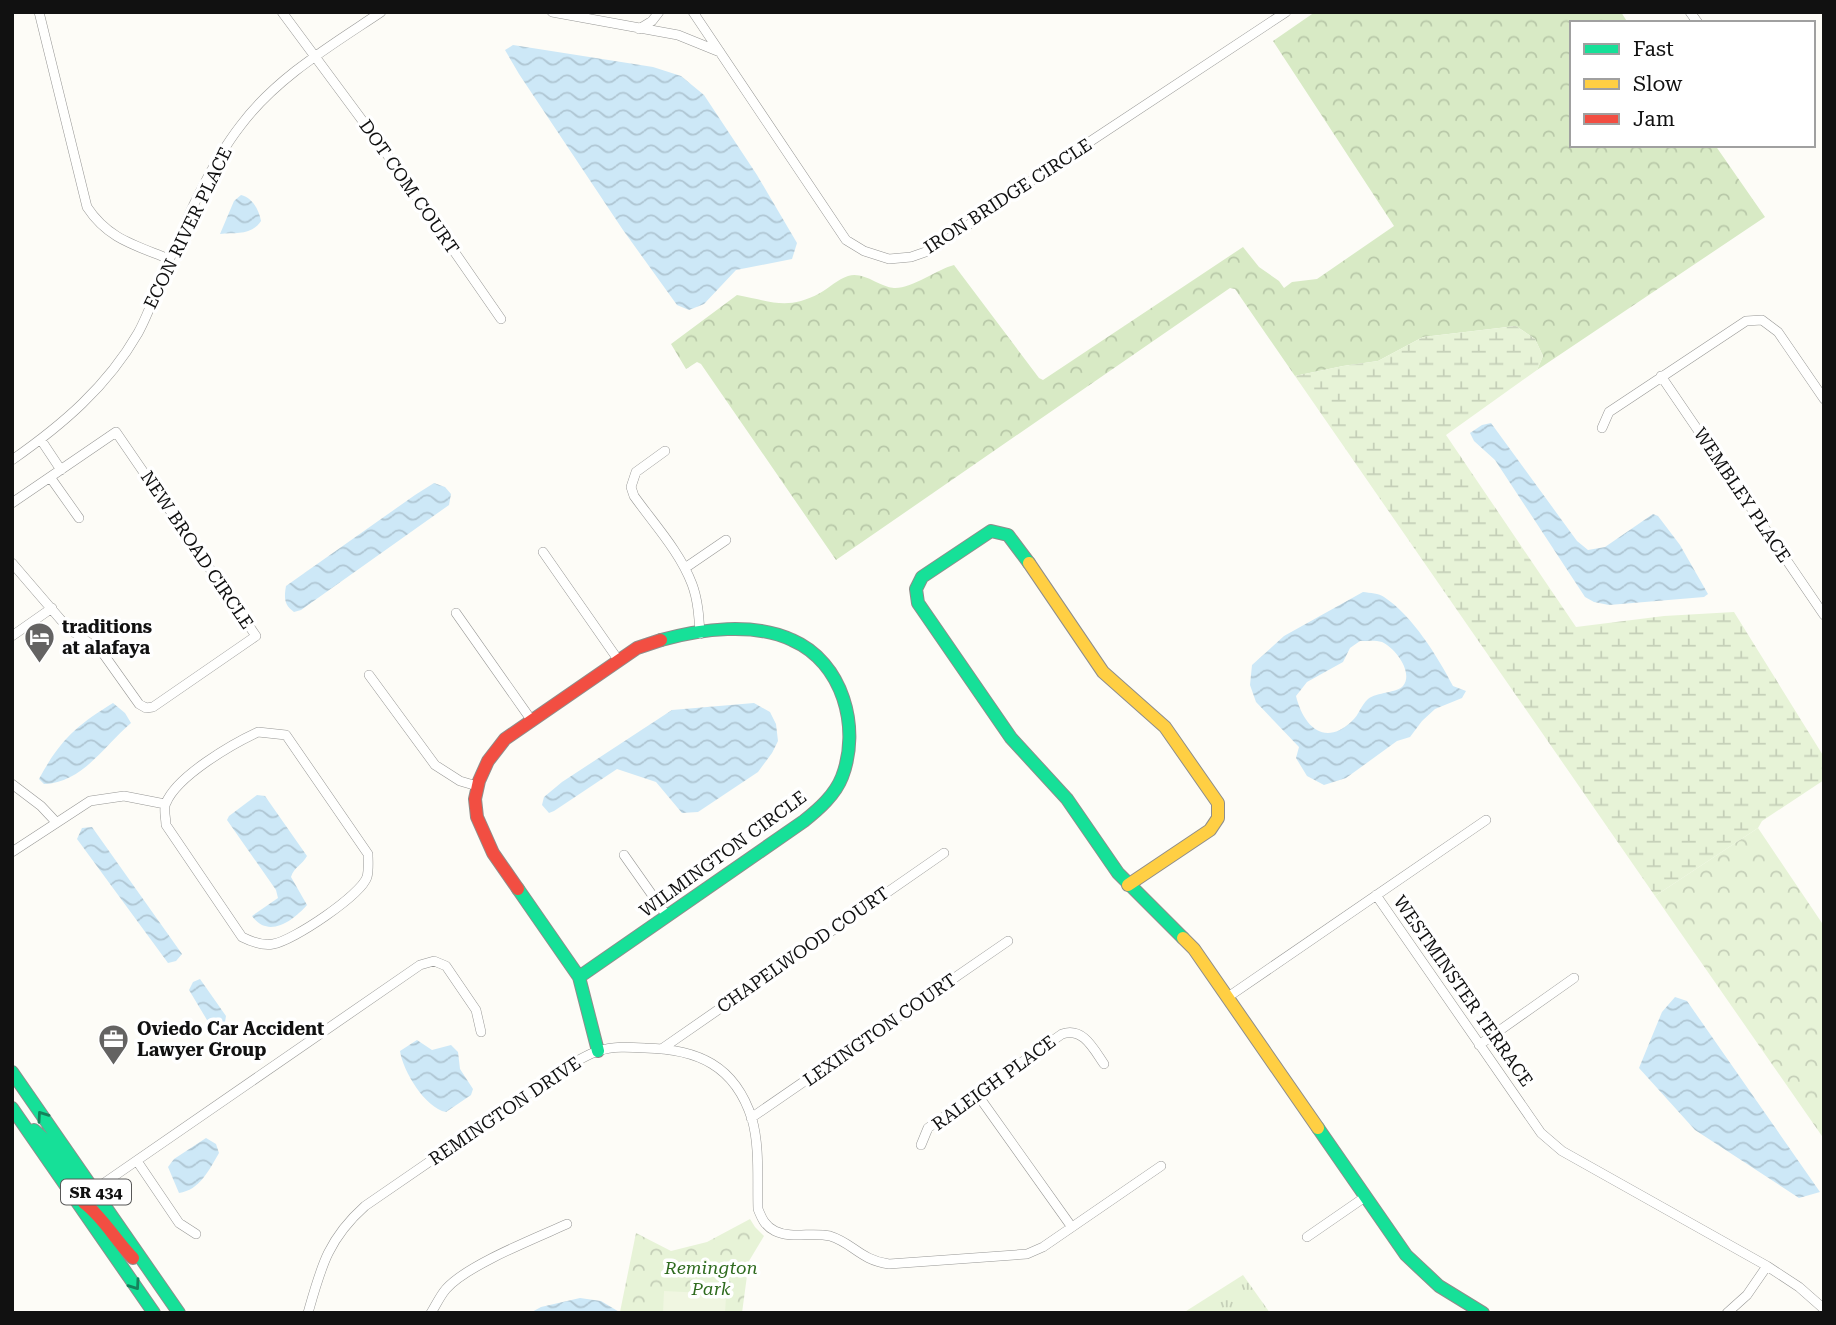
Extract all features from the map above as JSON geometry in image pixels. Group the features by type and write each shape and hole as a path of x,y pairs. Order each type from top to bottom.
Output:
{"street":[{"path":"39,12 87,207 106,231 169,259"},
{"name":"DOT COM COURT","path":"282,12 379,143 501,319"},
{"name":"ECON RIVER PLACE","path":"12,460 74,413 111,373 138,332 169,259 218,158 241,124 275,89 314,57 380,12"},
{"path":"552,12 678,35 720,52"},
{"path":"639,29 652,21 659,12"},
{"name":"IRON BRIDGE CIRCLE","path":"693,12 846,240 864,251 889,259 911,257 934,249 1044,172 1286,12"},
{"path":"1602,428 1609,412 1746,321 1762,320 1777,332 1824,399"},
{"name":"WEMBLEY PLACE","path":"1661,376 1824,615"},
{"name":"NEW BROAD CIRCLE","path":"12,503 116,432 256,636 153,707 146,708 139,705 102,652 75,633 12,563"},
{"path":"41,440 61,470"},
{"path":"665,451 636,472 631,487 634,496 685,568 696,596 700,634"},
{"path":"50,477 79,518"},
{"path":"1128,885 1210,830 1220,813 1218,803 1165,727 1103,672 1013,540 1001,531 991,531 922,577 915,591 918,603 1011,738 1067,799 1118,873 1128,885 1194,948 1406,1255 1423,1273 1480,1312"},
{"path":"685,568 726,540"},
{"path":"543,552 619,660"},
{"path":"12,636 52,608"},
{"path":"456,613 532,721"},
{"name":"WILMINGTON CIRCLE","path":"579,977 804,821 832,794 842,777 849,752 850,730 842,692 832,674 813,653 796,640 773,632 750,629 652,641 619,660 505,739 491,754 481,771 475,803 481,834 579,977 598,1051"},
{"path":"369,675 435,765 460,781 477,786"},
{"path":"258,732 286,735 368,854 367,877 359,889 347,899 288,940 272,945 254,944 242,937 166,825 165,804 178,785 246,738 258,732"},
{"path":"12,785 41,806 56,822"},
{"path":"12,852 90,801 124,796 165,804"},
{"path":"1376,895 1486,820"},
{"name":"CHAPELWOOD COURT","path":"663,1048 944,853"},
{"path":"624,855 667,916"},
{"name":"WESTMINSTER TERRACE","path":"1228,997 1376,895 1541,1133 1562,1151 1767,1266 1799,1287 1824,1309"},
{"name":"LEXINGTON COURT","path":"751,1118 1008,941"},
{"path":"14,1110 51,1145 73,1177 94,1190 420,965 434,961 446,966 476,1010 481,1032"},
{"path":"1479,1045 1574,978"},
{"name":"RALEIGH PLACE","path":"921,1145 929,1128 1062,1034 1070,1031 1084,1037 1104,1064"},
{"name":"REMINGTON DRIVE","path":"308,1313 324,1260 345,1223 365,1206 573,1063 598,1051 617,1047 684,1051 706,1059 721,1070 743,1099 751,1118 755,1135 758,1209 762,1221 781,1234 815,1233 840,1240 875,1262 889,1264 1027,1254 1044,1247 1161,1166"},
{"name":"SR 434","path":"12,1072 178,1313"},
{"path":"977,1094 1072,1226"},
{"name":"SR 434","path":"14,1110 154,1313"},
{"path":"137,1161 179,1223 196,1234"},
{"path":"1307,1237 1365,1197"},
{"path":"75,1199 91,1207 118,1243 155,1278"},
{"path":"431,1313 445,1290 461,1276 500,1254 567,1224"},
{"path":"1727,1313 1747,1295 1767,1266"}],"green space":[{"path":"1315,12 1621,12 1627,21 1570,21 1570,147 1716,147 1765,217 1537,370 1543,356 1535,339 1516,326 1423,337 1378,361 1295,376 1235,289 1230,288 836,560 701,364 697,362 686,369 671,344 737,295 770,302 798,302 820,293 848,276 866,277 894,288 916,282 954,265 1043,380 1243,247 1259,267 1279,281 1284,288 1292,282 1317,279 1394,226 1273,41"},
{"path":"1516,326 1535,339 1543,356 1537,370 1446,435 1576,627 1664,616 1734,612 1824,757 1824,780 1762,821 1758,828 1655,896 1295,376 1378,361 1423,337"},
{"path":"1758,828 1824,926 1824,1139 1655,896"},
{"name":"Remington Park","path":"750,1219 764,1236 749,1261 742,1313 620,1312 636,1233 671,1251 707,1242"},
{"path":"1243,1275 1270,1313 1183,1313"},
{"path":"664,1291 723,1294 726,1297 725,1313 663,1313"}],"water":[{"path":"513,45 653,67 681,76 704,95 757,175 797,243 792,259 736,270 704,304 689,310 677,305 623,230 519,74 505,50"},
{"path":"241,195 255,205 261,221 248,231 220,234 234,201"},
{"path":"1491,423 1577,541 1588,550 1605,547 1653,514 1658,516 1680,545 1708,594 1704,597 1609,605 1585,597 1495,460 1474,441 1470,433"},
{"path":"434,483 445,487 451,494 449,505 301,610 294,612 288,607 285,598 286,586"},
{"path":"1363,592 1380,595 1414,625 1453,686 1466,691 1462,698 1435,709 1410,737 1397,741 1346,778 1324,785 1307,776 1296,758 1299,747 1256,702 1250,685 1252,665 1284,636","holes":["1360,641 1382,642 1392,649 1405,668 1406,680 1403,686 1396,690 1368,699 1354,719 1342,729 1332,733 1316,730 1304,716 1296,696 1307,682 1343,662 1350,648"]},
{"path":"113,703 125,713 131,723 81,770 58,782 44,784 39,779 62,744 79,726"},
{"path":"754,703 770,712 776,724 778,741 772,753 758,772 698,812 682,813 656,782 617,769 554,811 549,813 542,805 544,797 562,782 672,710"},
{"path":"257,795 265,796 307,856 291,877 307,905 288,922 273,927 258,923 252,916 278,898 276,890 227,820"},
{"path":"92,827 182,954 176,961 168,963 77,839 82,828"},
{"path":"200,979 226,1016 225,1022 213,1030 189,990 193,982"},
{"path":"1675,997 1687,1001 1820,1192 1799,1198 1695,1130 1639,1068 1662,1012"},
{"path":"417,1040 432,1050 451,1045 458,1052 460,1069 473,1089 471,1095 446,1112 430,1104 416,1088 402,1059 400,1051"},
{"path":"206,1138 216,1144 219,1153 198,1184 179,1193 168,1167 174,1159"},
{"path":"580,1298 601,1301 621,1313 530,1313 541,1307"}],"traffic: fast":[{"path":"1029,563 1008,535 991,531 922,577 916,589 918,603 1011,738 1067,799 1118,873 1183,938"},
{"path":"579,977 804,821 835,790 847,758 848,718 843,698 835,680 810,650 777,634 744,629 710,630 661,640"},
{"path":"518,889 579,977 598,1051"},
{"path":"12,1072 179,1313"},
{"path":"12,1108 154,1313"},
{"path":"1318,1128 1406,1255 1439,1286 1483,1313"},
{"path":"34,1130 51,1145 73,1177 86,1186"}],"traffic: slow":[{"path":"1029,563 1103,672 1165,727 1218,803 1218,818 1210,830 1128,885"},
{"path":"1183,938 1194,949 1318,1128"}],"traffic: jam":[{"path":"518,889 493,853 477,817 475,799 488,761 505,739 637,648 661,640"},
{"path":"84,1203 98,1215 133,1258"}],"place":[{"name":"traditions at alafaya","path":"39,664"},
{"name":"Oviedo Car Accident Lawyer Group","path":"114,1066"}]}
